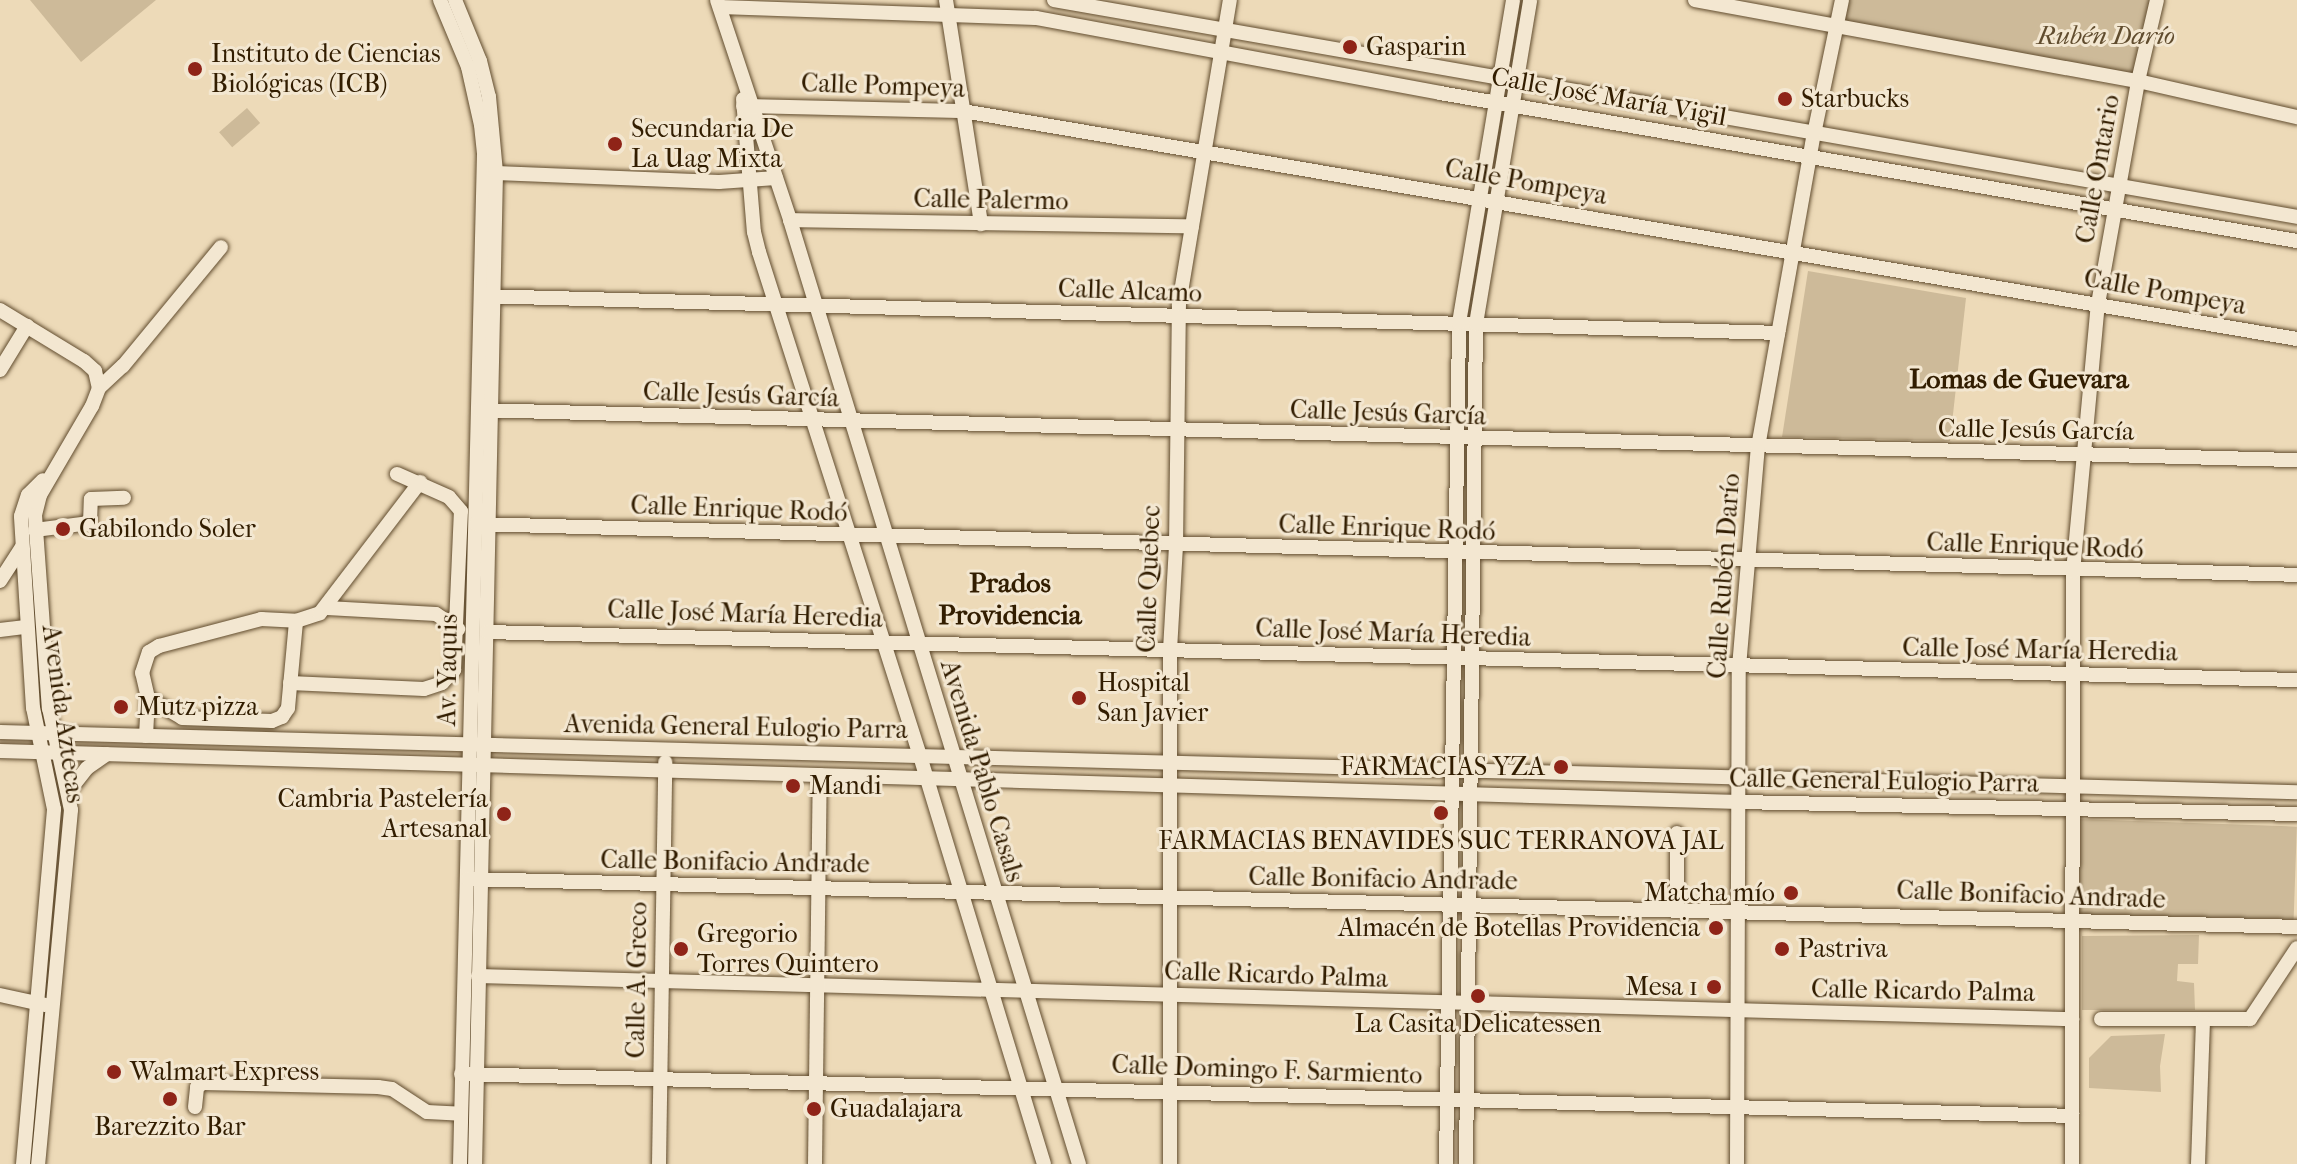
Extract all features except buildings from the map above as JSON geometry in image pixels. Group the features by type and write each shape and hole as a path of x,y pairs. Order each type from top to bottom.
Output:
{"street":[{"path":"440,0 461,48 477,101 490,175"},
{"path":"455,0 486,85 494,127 490,175"},
{"name":"Calle José María Vigil","path":"1054,0 2297,217"},
{"name":"Calle Quebec","path":"1170,1164 1170,650 1176,546 1178,316 1230,0"},
{"path":"1446,1164 1459,323 1513,0"},
{"path":"1466,1164 1476,324 1530,0"},
{"path":"1695,0 2138,81 2297,117"},
{"name":"Calle Rubén Darío","path":"1737,1164 1739,667 1758,447 1814,134 1842,0"},
{"name":"Calle Ontario","path":"2072,1164 2073,572 2098,304 2138,81 2157,0"},
{"name":"Calle José María Vigil","path":"719,4 947,7 1036,18 1513,105 2297,241"},
{"name":"Avenida Pablo Casals","path":"719,4 748,106 790,220 958,779 1028,993 1079,1164"},
{"path":"947,7 981,224"},
{"name":"Avenida Pablo Casals","path":"748,106 749,181 754,232 920,756 1044,1164"},
{"name":"Calle Pompeya","path":"748,106 963,111 2297,339"},
{"path":"490,175 749,181 776,178"},
{"name":"Av. Yaquis","path":"478,744 490,175"},
{"name":"Calle Palermo","path":"790,220 1192,226"},
{"name":"Avenida Aztecas","path":"38,1164 71,810 31,617 37,505 99,388 123,366 221,247"},
{"name":"Calle Alcamo","path":"488,296 1778,333"},
{"path":"0,310 84,361 95,371 99,388"},
{"path":"0,370 27,326"},
{"name":"Calle Jesús García","path":"486,410 1474,440 2297,460"},
{"name":"Avenida Aztecas","path":"23,1164 54,809 37,733 31,617 22,547 23,505 52,472"},
{"path":"290,683 434,687 450,677 454,670 461,511 449,497 397,474"},
{"path":"149,736 150,700 142,673 144,660 159,646 261,619 309,619 327,608 420,482"},
{"path":"35,530 90,523 91,499 124,498"},
{"name":"Av. Yaquis","path":"478,744 487,632 483,525"},
{"name":"Calle Enrique Rodó","path":"483,525 2073,572 2297,575"},
{"path":"0,581 22,547"},
{"path":"327,608 436,614 452,606 459,596"},
{"path":"436,614 458,629"},
{"path":"0,630 31,617"},
{"path":"150,700 182,718 272,721 286,713 296,621"},
{"name":"Calle José María Heredia","path":"487,632 2297,680"},
{"name":"Avenida General Eulogio Parra","path":"0,732 1470,771"},
{"path":"276,739 276,759"},
{"path":"477,765 478,744"},
{"name":"Calle A. Greco","path":"659,1164 665,749"},
{"name":"Avenida General Eulogio Parra","path":"0,751 1470,794"},
{"path":"69,791 87,768 107,754"},
{"name":"Av. Yaquis","path":"460,1164 461,1114 469,1074 478,976 475,879 483,824 477,765"},
{"name":"Av. Yaquis","path":"475,1164 469,1074 477,765"},
{"name":"Calle General Eulogio Parra","path":"1470,771 2297,792"},
{"path":"815,1164 820,775"},
{"name":"Calle General Eulogio Parra","path":"1470,794 2297,814"},
{"path":"1677,833 1677,910"},
{"name":"Calle Bonifacio Andrade","path":"475,879 2297,927"},
{"path":"2101,1019 2203,1022 2250,1019 2297,948"},
{"name":"Calle Ricardo Palma","path":"478,976 2072,1019"},
{"path":"0,995 54,1006"},
{"path":"2198,1164 2203,1022"},
{"name":"Calle Domingo F. Sarmiento","path":"469,1074 2072,1116"},
{"path":"195,1107 197,1087 203,1083 378,1087 392,1089 427,1112 461,1114"}],"green space":[{"path":"30,0 156,0 81,62"},
{"name":"Rubén Darío","path":"1847,0 2154,0 2135,80 1841,22"},
{"path":"247,108 260,123 232,147 219,132"},
{"path":"1808,271 1966,298 1950,441 1782,437"},
{"path":"2077,819 2297,827 2294,923 2074,915"},
{"path":"2199,935 2198,964 2178,964 2177,981 2194,983 2195,1010 2082,1010 2082,936"},
{"path":"2165,1034 2160,1066 2161,1092 2089,1088 2089,1058 2111,1036"}],"place":[{"name":"Gasparin","path":"1350,47"},
{"name":"Instituto de Ciencias Biológicas (ICB)","path":"195,69"},
{"name":"Starbucks","path":"1785,99"},
{"name":"Secundaria De La Uag Mixta","path":"615,144"},
{"name":"Gabilondo Soler","path":"63,529"},
{"name":"Hospital San Javier","path":"1079,698"},
{"name":"Mutz pizza","path":"121,707"},
{"name":"FARMACIAS YZA","path":"1561,767"},
{"name":"Mandi","path":"793,786"},
{"name":"FARMACIAS BENAVIDES SUC TERRANOVA JAL","path":"1441,813"},
{"name":"Cambria Pastelería Artesanal","path":"504,814"},
{"name":"Matcha mío","path":"1791,893"},
{"name":"Almacén de Botellas Providencia","path":"1716,928"},
{"name":"Gregorio Torres Quintero","path":"681,949"},
{"name":"Pastriva","path":"1782,949"},
{"name":"Mesa 1","path":"1714,987"},
{"name":"La Casita Delicatessen","path":"1478,996"},
{"name":"Walmart Express","path":"114,1072"},
{"name":"Barezzito Bar","path":"170,1099"},
{"name":"Guadalajara","path":"814,1109"}],"district":[{"name":"Lomas de Guevara","path":"2019,379"},
{"name":"Prados Providencia","path":"1010,599"}]}
